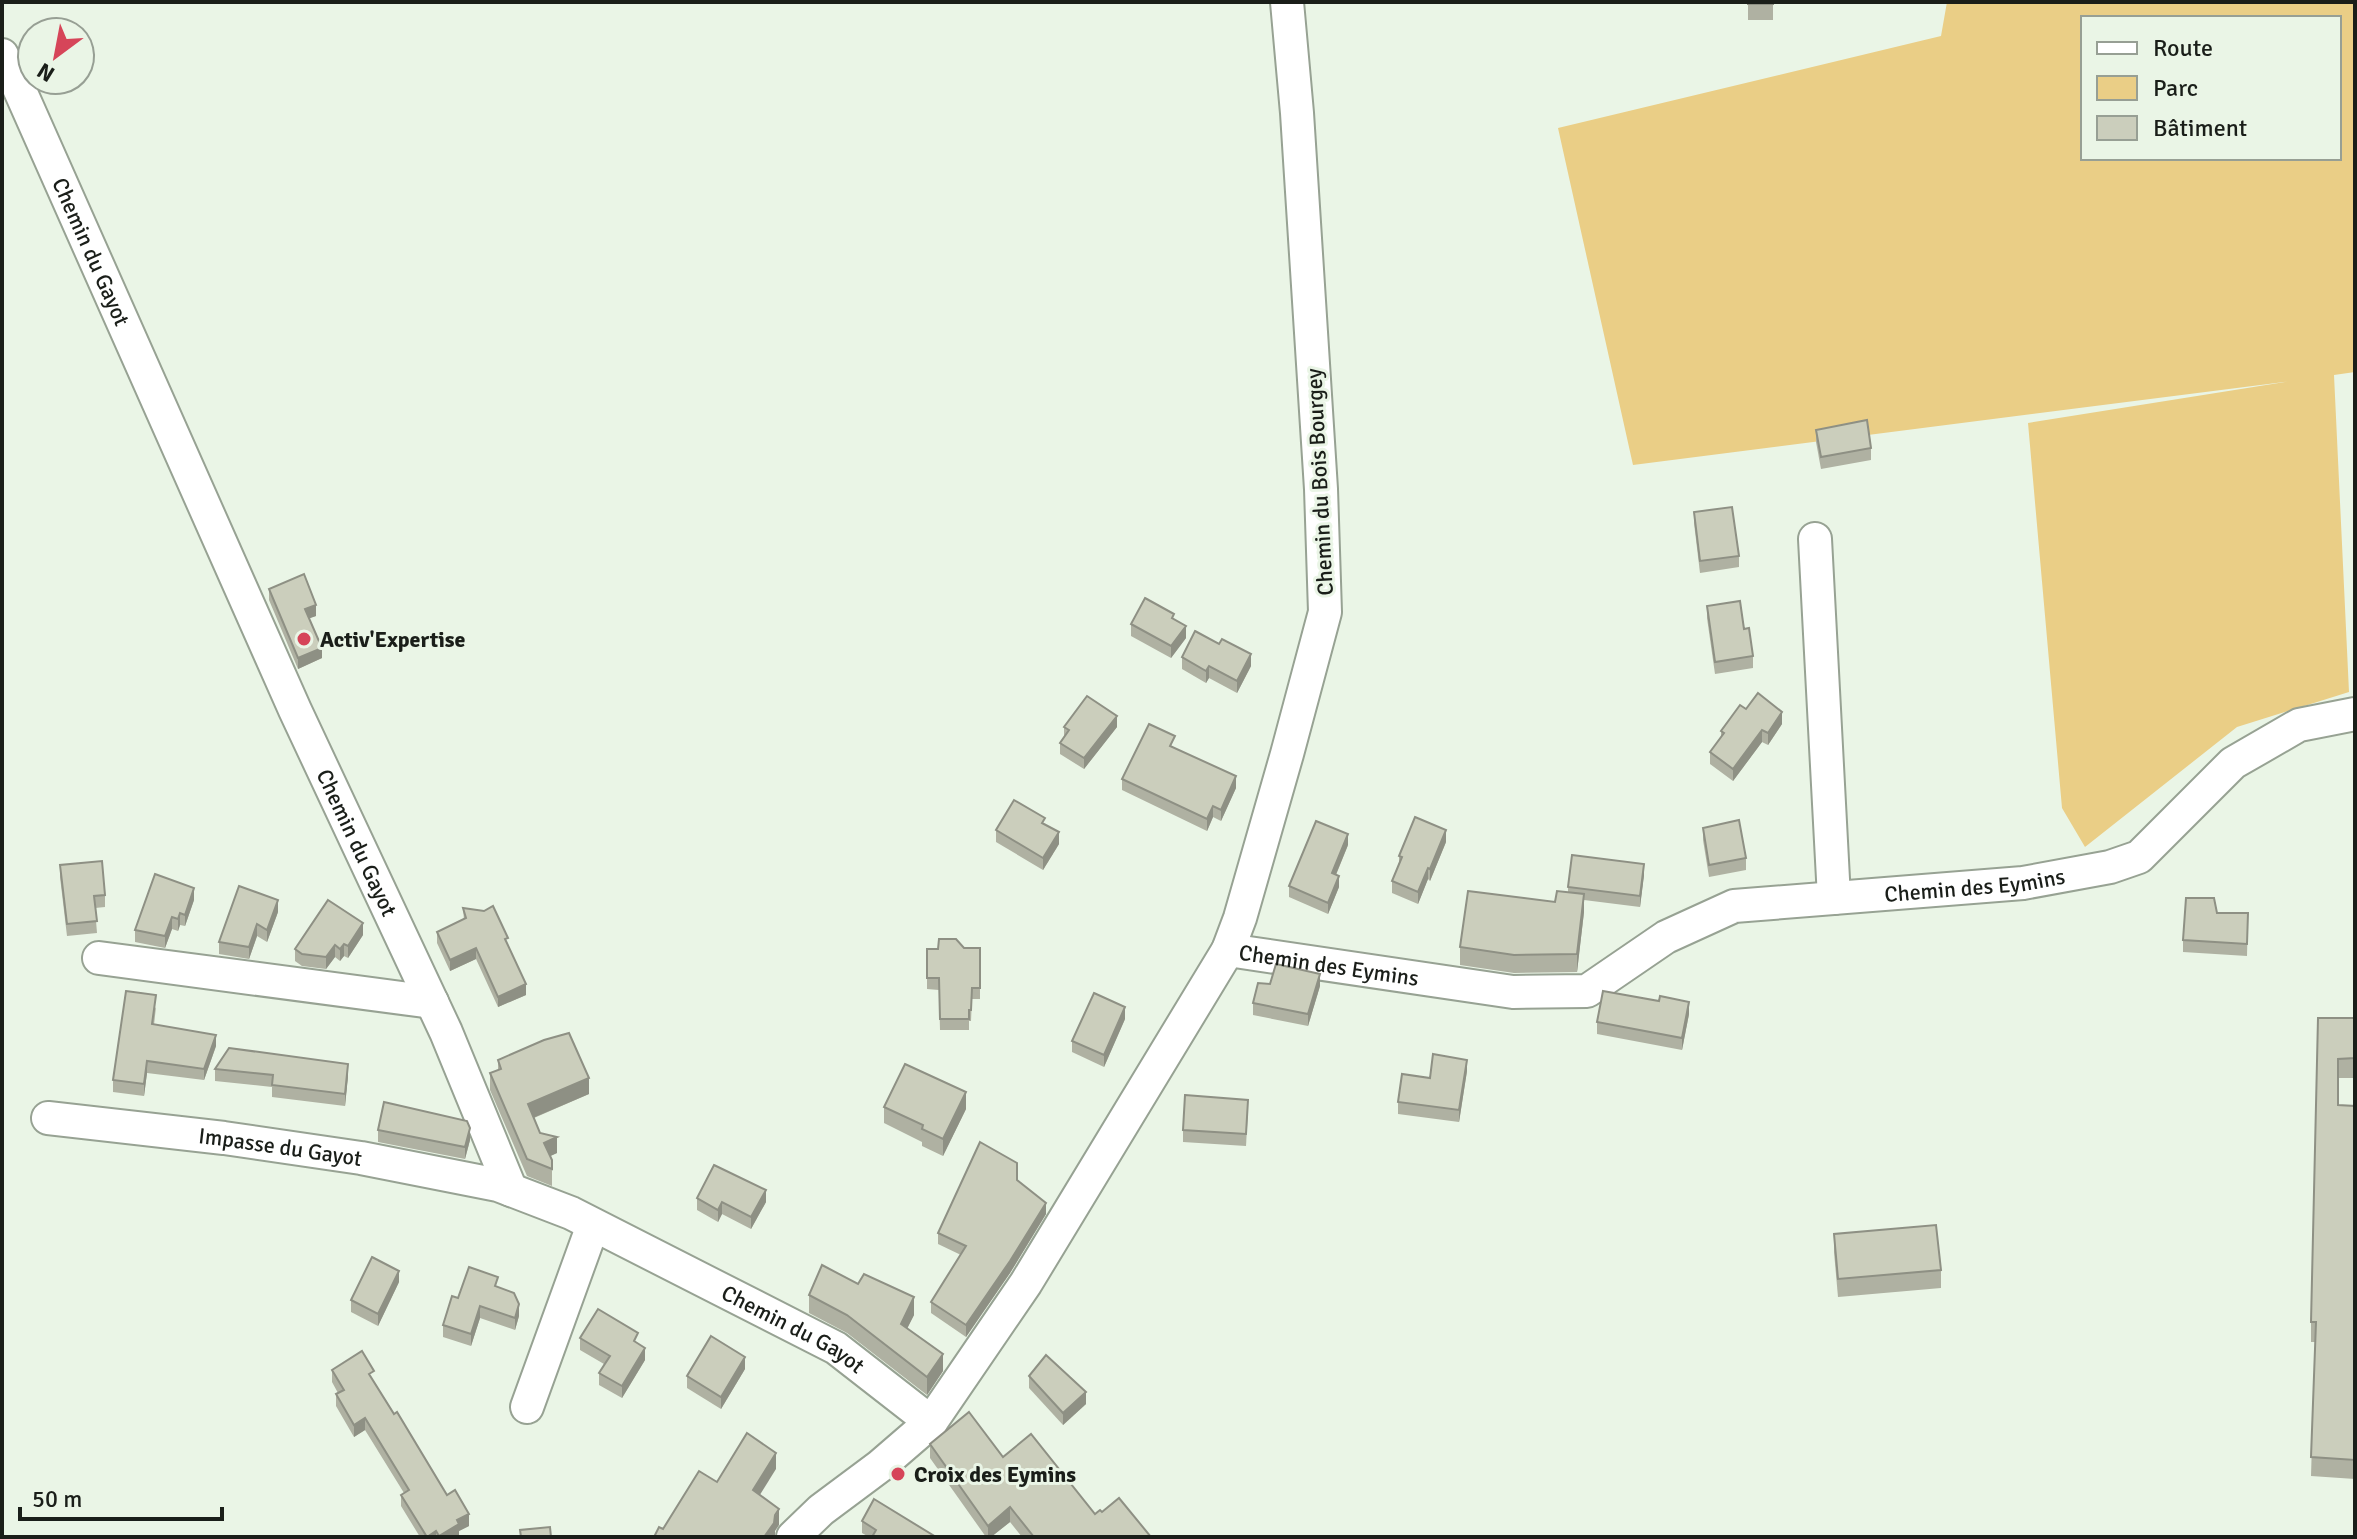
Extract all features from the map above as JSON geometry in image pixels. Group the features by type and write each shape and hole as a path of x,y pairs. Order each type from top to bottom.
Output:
{"street":[{"name":"Chemin du Bois Bourgey","path":"1228,950 1280,781 1325,612 1316,410 1287,2"},
{"name":"Chemin du Gayot","path":"2,55 295,710 432,1002 511,1190 571,1213 836,1348 931,1422"},
{"path":"1815,539 1834,898"},
{"name":"Chemin des Eymins","path":"793,1537 821,1510 880,1466 931,1422 1026,1283 1228,950 1513,992 1587,991 1666,937 1734,906 2023,883 2110,867 2139,857 2233,763 2299,725 2355,714"},
{"path":"99,958 432,1002"},
{"name":"Impasse du Gayot","path":"48,1118 224,1138 361,1158 511,1190"},
{"path":"527,1407 593,1225"}],"green space":[{"path":"1947,2 2355,2 2355,372 2334,375 2349,692 2237,727 2085,847 2062,808 2028,423 2291,381 1633,465 1558,128 1941,36"}],"building":[{"path":"1773,2 1773,4 1748,4"},
{"path":"1867,420 1871,448 1821,457 1816,430"},
{"path":"1732,507 1739,556 1700,561 1694,512"},
{"path":"304,574 316,605 305,609 322,648 298,658 269,589"},
{"path":"1145,598 1174,614 1172,618 1186,626 1171,646 1131,624"},
{"path":"1740,601 1744,629 1749,628 1753,656 1715,662 1707,606"},
{"path":"1195,631 1219,644 1222,639 1251,654 1237,681 1209,666 1206,671 1182,657"},
{"path":"1758,693 1782,712 1768,733 1762,730 1733,769 1710,752 1740,705 1746,709"},
{"path":"1087,696 1117,716 1084,758 1060,743 1069,730 1064,727"},
{"path":"1149,724 1175,736 1170,746 1236,776 1221,810 1213,806 1207,819 1122,779"},
{"path":"1014,800 1045,818 1042,823 1059,832 1043,858 996,830"},
{"path":"1415,817 1446,830 1418,892 1392,881"},
{"path":"1739,820 1746,858 1709,865 1703,828"},
{"path":"1316,821 1348,834 1332,873 1339,876 1328,903 1289,886"},
{"path":"1572,855 1644,864 1640,896 1568,887"},
{"path":"102,861 105,895 94,896 97,921 67,924 60,865"},
{"path":"155,874 194,888 185,915 180,913 178,919 172,917 165,936 135,930"},
{"path":"239,886 278,900 267,930 257,924 249,947 219,942"},
{"path":"1468,891 1555,902 1557,891 1584,894 1577,954 1514,955 1460,947"},
{"path":"2186,898 2214,898 2217,913 2248,913 2247,944 2183,940"},
{"path":"328,900 363,923 348,946 344,944 340,949 335,945 326,957 302,954 295,949"},
{"path":"493,906 526,984 498,997 476,948 450,960 437,932 466,918 463,908 484,911"},
{"path":"939,939 956,939 964,948 980,948 980,988 972,988 969,1019 940,1019 939,978 927,978 927,949 938,949"},
{"path":"1276,964 1320,974 1308,1014 1253,1003 1258,983 1270,984"},
{"path":"126,991 156,995 152,1024 216,1035 204,1069 147,1061 144,1084 113,1080"},
{"path":"1603,991 1659,1001 1660,996 1689,1002 1682,1038 1597,1022"},
{"path":"1094,993 1125,1007 1104,1055 1072,1041"},
{"path":"2318,1018 2355,1018 2355,1058 2338,1059 2338,1105 2355,1106 2355,1460 2311,1457 2316,1322 2311,1322"},
{"path":"569,1033 589,1078 528,1104 540,1133 557,1137 544,1143 552,1160 552,1169 527,1159 490,1073 501,1069 498,1060"},
{"path":"229,1048 348,1064 345,1094 272,1085 273,1075 215,1069"},
{"path":"1433,1054 1467,1060 1459,1110 1398,1102 1402,1074 1430,1078"},
{"path":"905,1064 966,1092 943,1139 922,1129 923,1125 884,1107"},
{"path":"1185,1095 1248,1100 1246,1134 1183,1130"},
{"path":"384,1102 467,1121 470,1128 465,1147 378,1130"},
{"path":"980,1142 1017,1163 1017,1180 1046,1203 966,1325 931,1302 966,1246 938,1233"},
{"path":"714,1165 766,1190 751,1217 722,1202 718,1210 697,1198"},
{"path":"1936,1225 1941,1270 1838,1279 1834,1234"},
{"path":"372,1257 399,1271 378,1314 351,1300"},
{"path":"822,1265 858,1284 864,1274 914,1297 901,1324 943,1354 927,1377 847,1315 809,1295"},
{"path":"469,1267 498,1277 495,1286 514,1293 519,1304 515,1318 480,1306 471,1334 443,1325 452,1296 458,1298"},
{"path":"598,1309 638,1333 634,1341 645,1348 622,1386 599,1373 610,1356 580,1338"},
{"path":"711,1336 745,1357 721,1397 687,1376"},
{"path":"362,1351 374,1371 369,1374 394,1414 397,1412 447,1495 455,1490 469,1514 439,1536 436,1531 427,1537 401,1495 409,1490 365,1418 354,1425 336,1394 344,1390 332,1370"},
{"path":"1046,1355 1086,1392 1063,1413 1029,1376"},
{"path":"969,1412 1003,1457 1031,1434 1095,1514 1119,1498 1151,1537 1034,1537 1010,1507 988,1526 930,1444"},
{"path":"747,1433 776,1453 753,1490 779,1509 764,1537 654,1537 659,1527 663,1529 699,1471 717,1482"},
{"path":"874,1499 936,1537 872,1537 876,1530 862,1521"},
{"path":"550,1527 551,1537 521,1537 520,1530"}],"place":[{"name":"Activ'Expertise","path":"304,639"},
{"name":"Croix des Eymins","path":"898,1474"}]}
